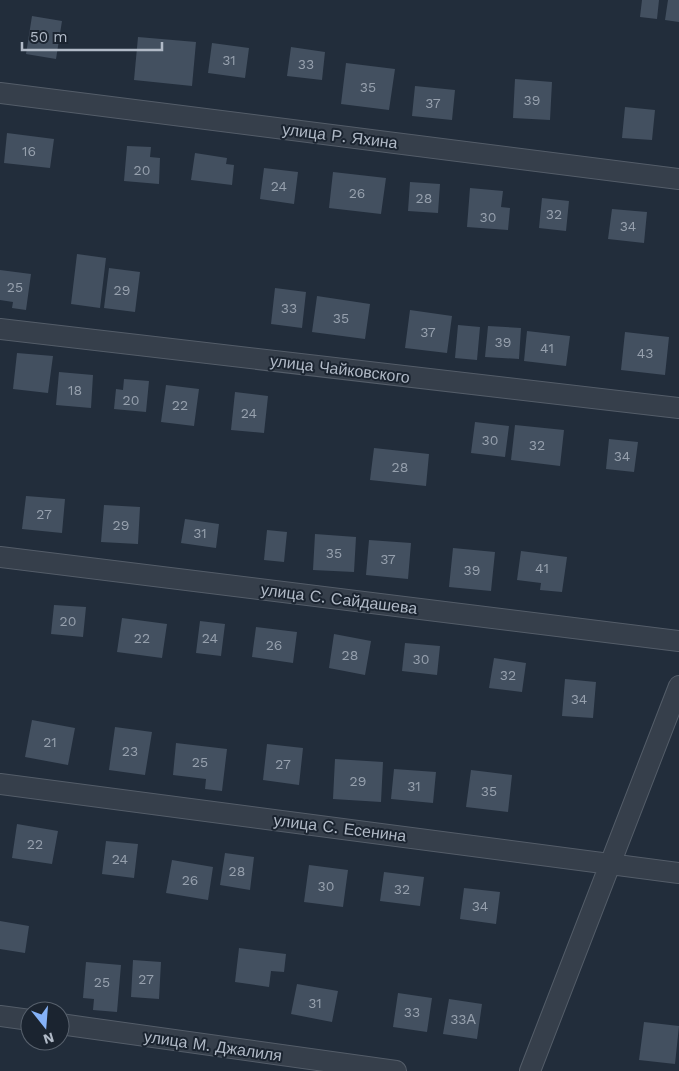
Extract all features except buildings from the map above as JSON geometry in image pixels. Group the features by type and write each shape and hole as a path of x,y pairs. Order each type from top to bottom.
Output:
{"street":[{"name":"улица Р. Яхина","path":"0,93 679,179"},
{"name":"улица Чайковского","path":"0,329 679,408"},
{"name":"улица С. Сайдашева","path":"0,557 679,641"},
{"path":"530,1071 679,686"},
{"name":"улица С. Есенина","path":"0,784 679,873"},
{"path":"0,1016 20,1019"},
{"name":"улица М. Джалиля","path":"70,1025 396,1071"}]}
